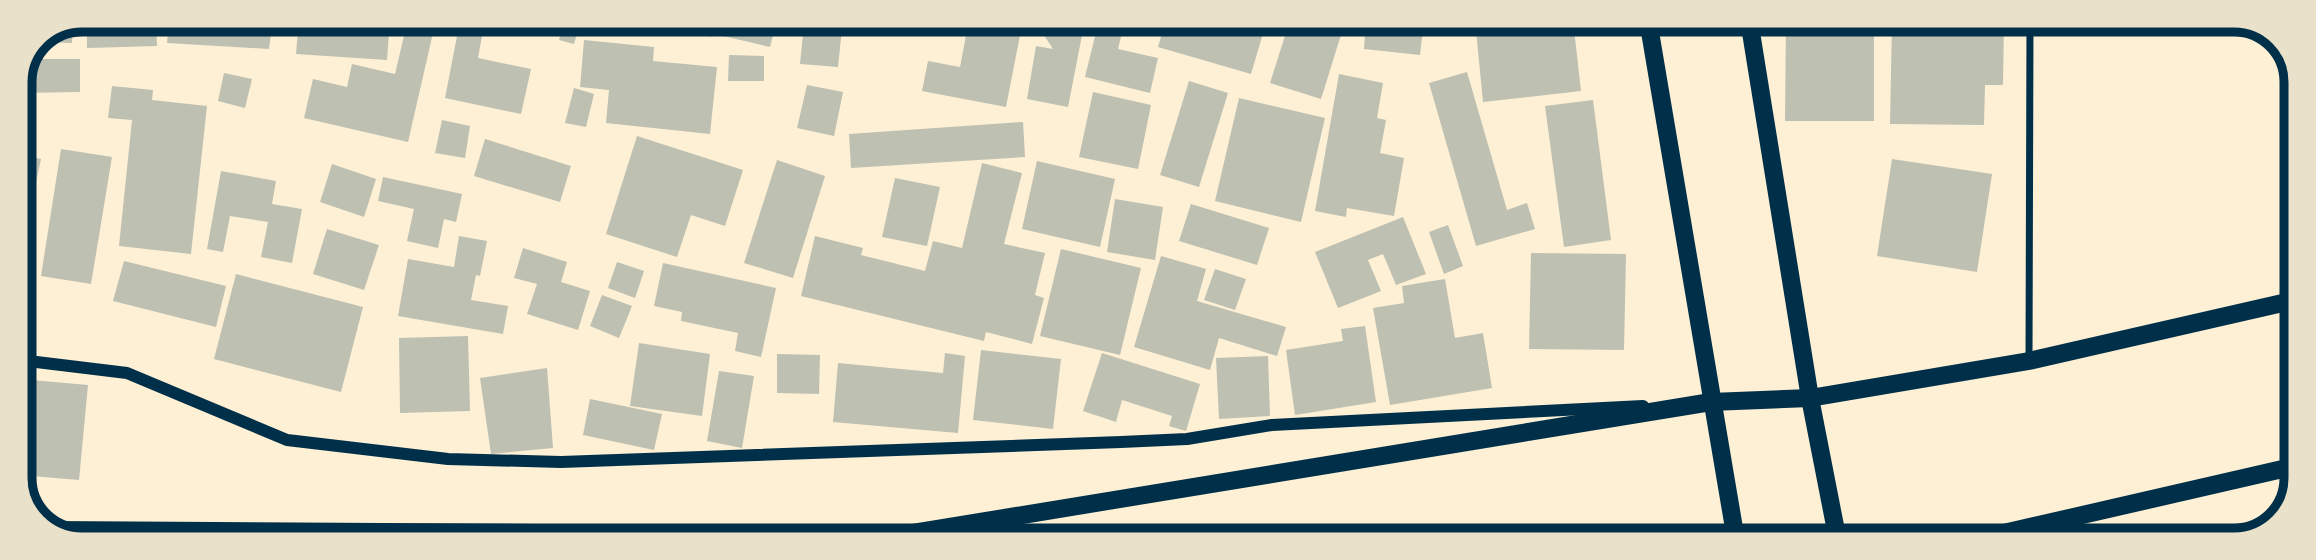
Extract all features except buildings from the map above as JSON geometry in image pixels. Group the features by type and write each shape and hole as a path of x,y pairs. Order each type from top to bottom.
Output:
{"main road":[{"path":"1650,32 1734,528"},
{"path":"1751,32 1810,398 1835,528"},
{"path":"943,528 1711,402 1810,398 2029,360 2284,303"},
{"path":"2026,528 2284,469"}],"street":[{"path":"2029,360 2030,32"},
{"path":"32,361 127,373 287,440 449,459 561,462 1186,439 1272,425 1711,402"}]}
